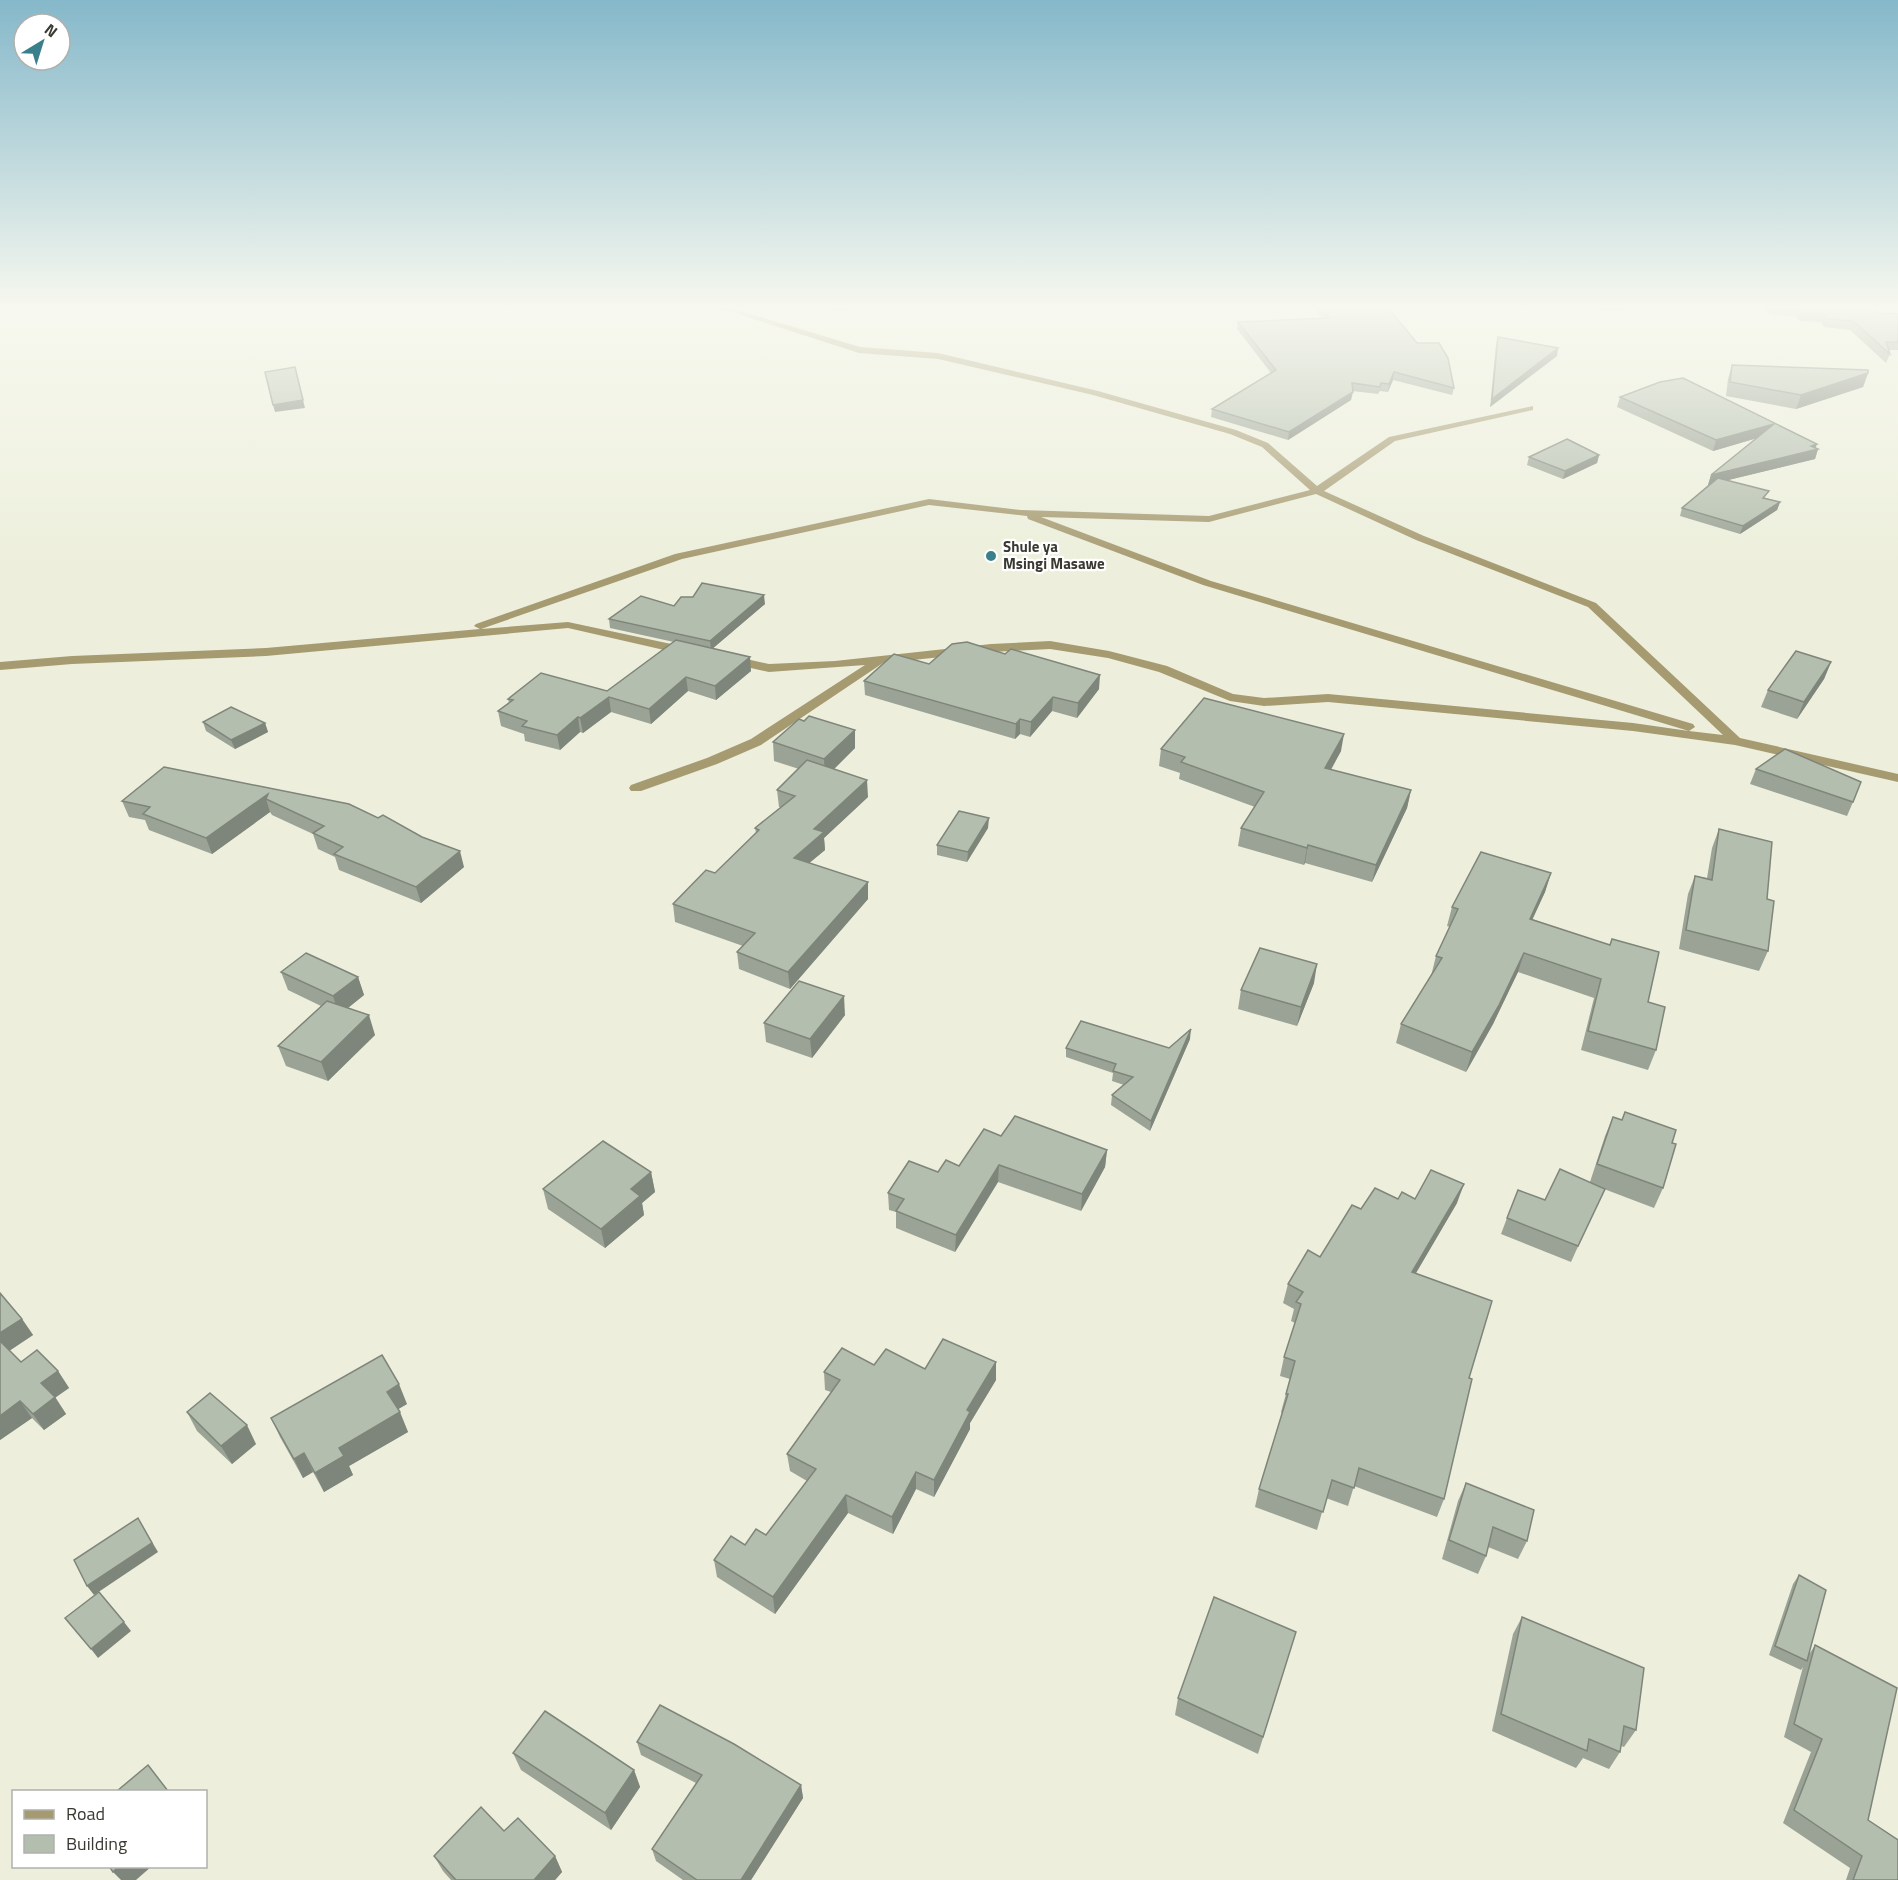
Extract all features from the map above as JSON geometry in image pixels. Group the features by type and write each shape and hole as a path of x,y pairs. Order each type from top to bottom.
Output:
{"street":[{"path":"1094,393 1233,432 1265,445 1317,491 1420,538 1592,605 1736,741"},
{"path":"461,633 679,555 929,502 1021,513 1209,519 1317,491 1392,439 1530,408"},
{"path":"1021,513 1207,584 1736,741 1898,778"},
{"path":"0,666 72,660 266,652 568,625 694,653"},
{"path":"715,657 770,668 835,666 883,659 1050,645 1109,655 1162,669 1230,698 1264,702 1328,698 1403,704 1633,727 1736,741"},
{"path":"636,788 712,762 756,742 883,659"}],"building":[{"path":"270,393 301,393 303,400 273,405"},
{"path":"1239,393 1352,393 1289,432 1212,409"},
{"path":"1493,393 1500,393 1492,399"},
{"path":"1631,393 1713,393 1817,444 1811,446 1818,449 1711,475 1774,424 1716,440 1620,397"},
{"path":"1567,439 1599,455 1565,471 1529,457"},
{"path":"1718,478 1769,491 1763,498 1780,502 1743,526 1682,508"},
{"path":"702,583 764,595 710,641 609,619 641,596 674,606 681,597 693,597"},
{"path":"676,640 750,657 715,686 686,677 649,709 609,697 580,718 578,717 557,735 522,726 527,721 498,711 513,700 508,699 541,673 607,691"},
{"path":"967,642 1005,654 1011,649 1100,675 1078,703 1053,697 1031,722 1020,719 1016,724 864,681 894,654 929,664 952,644"},
{"path":"1796,651 1831,662 1804,702 1768,690"},
{"path":"1204,698 1344,734 1325,768 1411,790 1376,865 1308,845 1307,848 1241,828 1264,792 1181,762 1185,757 1161,749"},
{"path":"231,707 265,723 231,740 203,722"},
{"path":"809,716 855,730 824,759 773,742 799,719 804,721"},
{"path":"1785,749 1861,782 1853,802 1756,769"},
{"path":"807,760 867,780 814,829 824,832 794,858 868,882 788,972 737,952 755,933 673,904 706,870 715,873 759,830 755,828 795,796 777,790"},
{"path":"164,767 349,804 378,818 383,815 422,837 460,851 416,887 334,854 343,847 313,833 324,826 266,799 268,794 206,838 143,814 150,807 122,801"},
{"path":"959,811 989,818 968,852 937,845"},
{"path":"1719,829 1772,842 1767,899 1774,901 1768,951 1686,930 1695,876 1712,880"},
{"path":"1481,852 1551,873 1530,919 1610,945 1612,939 1659,952 1648,1002 1665,1007 1656,1050 1588,1031 1601,979 1524,953 1499,1005 1472,1052 1401,1024 1442,958 1436,956 1458,909 1452,907"},
{"path":"1260,948 1317,964 1301,1007 1241,990"},
{"path":"306,953 358,977 333,996 281,972"},
{"path":"799,981 844,996 810,1039 764,1023"},
{"path":"327,1001 369,1015 321,1062 278,1046"},
{"path":"1081,1021 1169,1048 1191,1029 1151,1121 1112,1095 1133,1077 1113,1071 1116,1064 1066,1048"},
{"path":"1625,1112 1676,1130 1672,1143 1676,1144 1663,1188 1597,1164 1613,1117 1622,1120"},
{"path":"1015,1116 1107,1150 1082,1194 999,1165 956,1235 896,1211 904,1199 888,1193 909,1161 938,1172 946,1160 959,1166 984,1129 1001,1136"},
{"path":"603,1141 651,1172 631,1189 640,1196 601,1229 543,1189"},
{"path":"1560,1169 1605,1189 1578,1246 1507,1218 1518,1190 1545,1200"},
{"path":"1431,1170 1464,1184 1412,1272 1492,1301 1469,1378 1472,1379 1444,1499 1359,1468 1354,1488 1332,1480 1323,1512 1259,1489 1288,1394 1286,1394 1295,1361 1284,1357 1301,1304 1296,1302 1303,1292 1288,1284 1308,1250 1320,1257 1352,1205 1361,1209 1375,1188 1398,1199 1402,1192 1415,1199"},
{"path":"0,1293 22,1319 0,1333"},
{"path":"943,1339 996,1362 967,1410 970,1412 934,1480 916,1472 892,1517 846,1495 773,1597 714,1560 731,1536 745,1545 756,1529 766,1535 816,1469 787,1454 840,1380 824,1372 842,1348 874,1365 886,1349 925,1369"},
{"path":"0,1341 21,1362 37,1350 58,1371 41,1383 55,1397 33,1414 20,1401 0,1416"},
{"path":"382,1355 399,1384 387,1392 400,1412 339,1448 344,1456 315,1473 304,1453 294,1459 271,1418"},
{"path":"210,1393 247,1425 221,1446 187,1412"},
{"path":"1466,1483 1534,1510 1527,1541 1493,1527 1486,1556 1449,1540"},
{"path":"138,1518 152,1543 87,1586 74,1560"},
{"path":"1799,1575 1826,1590 1807,1661 1775,1646"},
{"path":"99,1592 124,1622 91,1649 65,1618"},
{"path":"1214,1597 1296,1632 1263,1737 1178,1698"},
{"path":"1522,1617 1644,1668 1636,1730 1624,1726 1620,1752 1589,1739 1587,1751 1501,1714"},
{"path":"1815,1645 1897,1688 1868,1820 1898,1840 1898,1880 1853,1880 1862,1856 1794,1810 1822,1739 1794,1724"},
{"path":"660,1705 734,1744 801,1785 741,1880 697,1880 652,1849 702,1775 637,1742"},
{"path":"545,1711 634,1770 605,1813 513,1753"},
{"path":"148,1765 167,1790 118,1790"},
{"path":"481,1807 504,1831 518,1818 555,1856 534,1880 456,1880 434,1856"}],"place":[{"name":"Shule ya Msingi Masawe","path":"991,556"}]}
